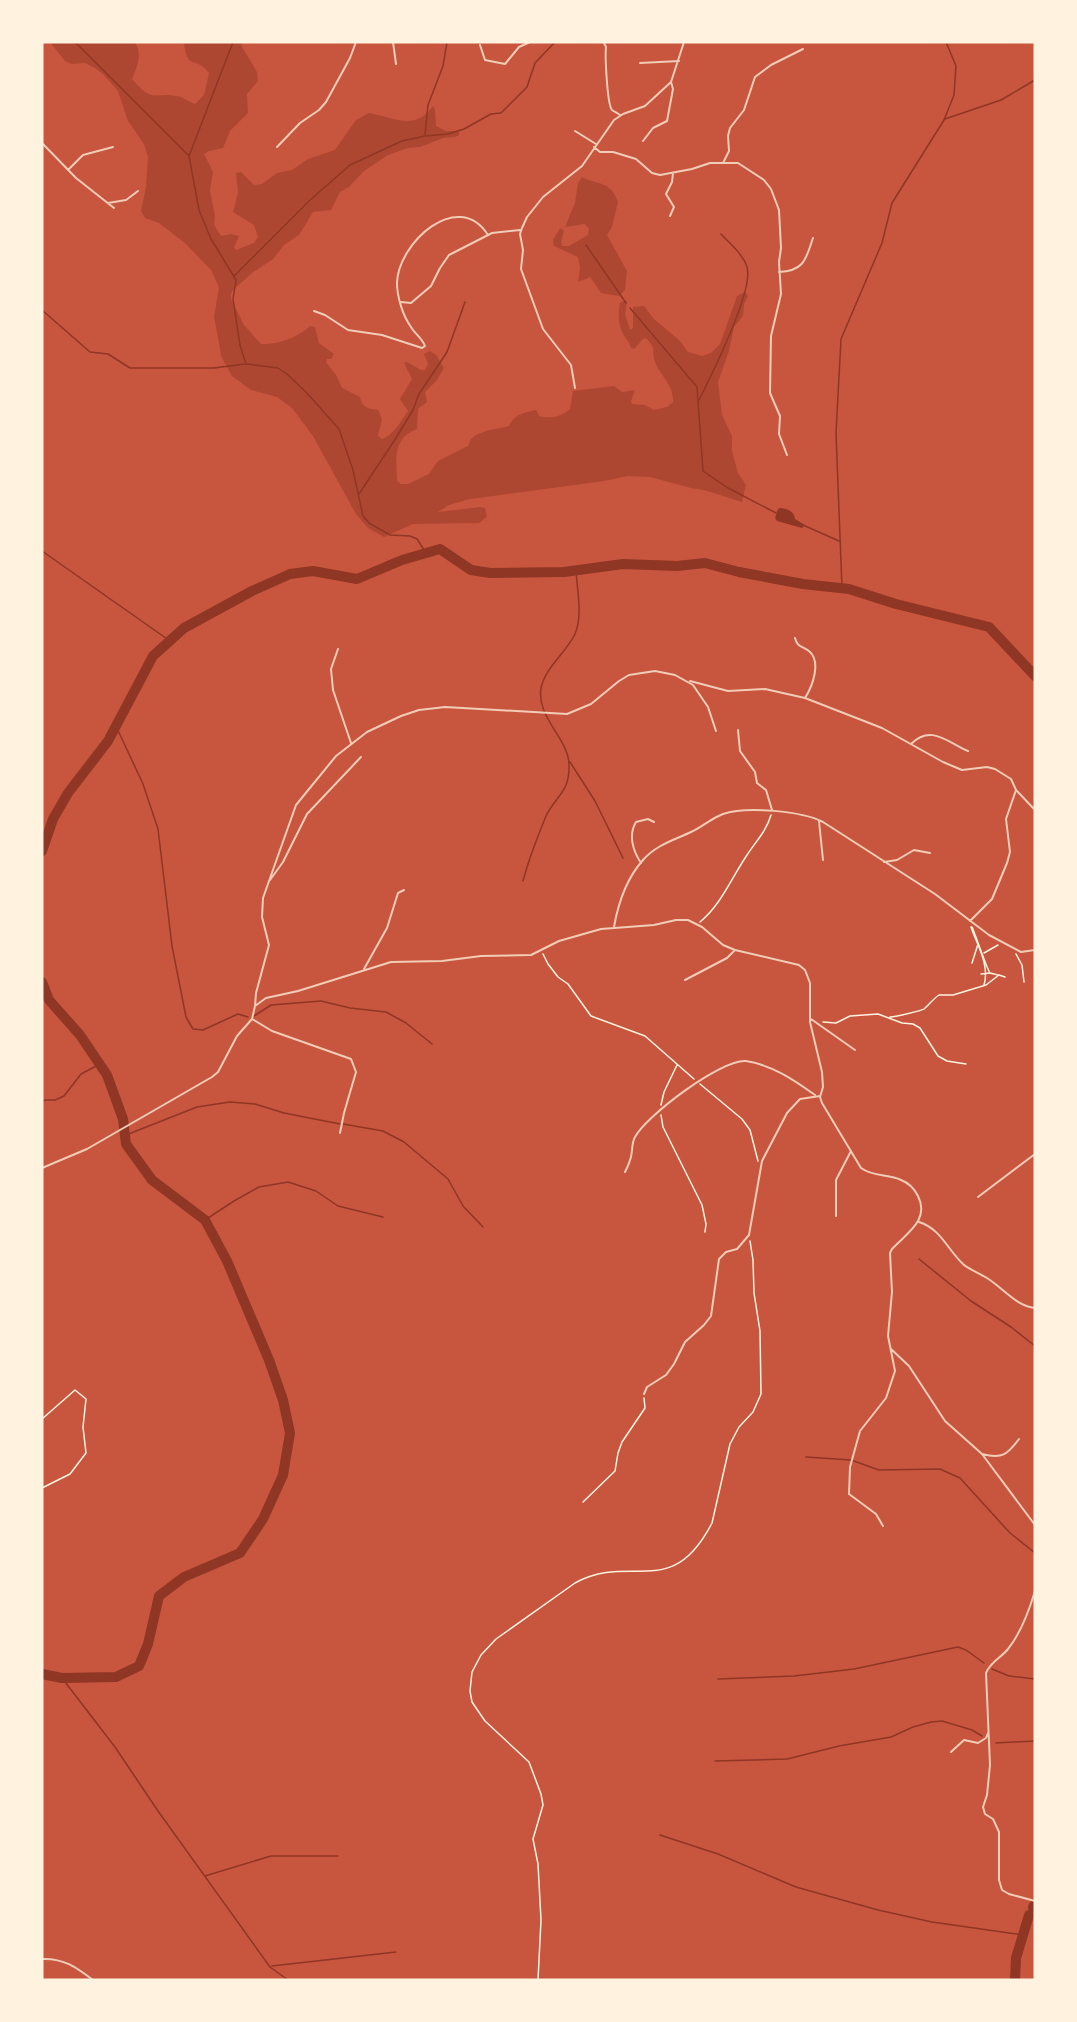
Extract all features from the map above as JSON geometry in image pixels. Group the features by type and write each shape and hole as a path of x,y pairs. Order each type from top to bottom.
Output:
{"street":[{"path":"277,147 300,123 315,114 326,102 356,42"},
{"path":"393,42 396,64"},
{"path":"480,45 484,59 505,64 519,47 530,42"},
{"path":"575,388 571,365 546,333 521,268 521,230 534,206 582,166 611,123 620,115 645,106 671,82 684,42"},
{"path":"604,43 609,100 613,111 620,115"},
{"path":"723,163 729,151 730,128 744,110 755,77 771,65 803,50"},
{"path":"640,63 679,61"},
{"path":"643,141 653,128 667,121 673,89 671,82"},
{"path":"575,131 595,145 600,152 613,152 639,160 655,174 673,173 710,163 740,164 764,180 771,189 779,214 779,272 782,294 771,336 770,393 780,416 779,434 787,455"},
{"path":"42,143 68,170 114,208"},
{"path":"68,170 83,154 113,147"},
{"path":"670,216 674,208 666,194 673,173"},
{"path":"108,203 126,200 138,191"},
{"path":"314,311 325,315 348,330 382,334 422,348 423,342 407,321 401,302 397,283 403,260 416,241 435,223 452,218 469,218 480,223 488,235"},
{"path":"401,302 411,303 431,286 449,255 488,235 512,229 521,230"},
{"path":"779,272 790,272 807,259 813,238"},
{"path":"795,638 798,646 811,654 814,662 813,681 805,698"},
{"path":"338,649 331,669 333,690 351,742"},
{"path":"42,1168 87,1149 218,1072 237,1036 252,1019 256,993 269,945 261,908 296,805 331,762 351,742 383,724 419,710 445,707 567,714 591,704 629,675 655,671 728,691 765,689 805,698 882,728 962,770 987,767 995,769 1011,779 1016,790 1035,810"},
{"path":"685,679 702,696 716,731"},
{"path":"738,730 740,751 755,772 757,783 766,790 772,811"},
{"path":"911,744 920,736 932,734 968,751"},
{"path":"269,882 283,862 307,814 361,757"},
{"path":"970,922 992,900 1007,863 1010,852 1006,819 1016,790"},
{"path":"614,927 623,895 641,863 659,846 694,831 724,814 772,811 808,816 819,820 935,894 970,922 1002,943 1021,952 1035,950"},
{"path":"641,863 634,853 632,829 636,822 648,819 654,822"},
{"path":"819,820 823,860"},
{"path":"884,862 897,860 915,850 930,853"},
{"path":"363,969 387,928 398,893 404,890"},
{"path":"255,1006 266,998 298,992 363,969 391,962 531,955 579,935 614,927 688,920 697,924 723,945 735,950 792,963 805,970 810,983 810,1018 822,1072 823,1087 818,1096"},
{"path":"685,980 727,958 735,950"},
{"path":"810,1018 855,1050"},
{"path":"252,1019 272,1031 351,1059 356,1072 340,1133"},
{"path":"625,1172 631,1159 634,1138 643,1125 672,1099 698,1082 725,1066 742,1061 774,1070 818,1096 865,1171 902,1180 910,1185 921,1203 923,1212 919,1222 892,1249 890,1254 892,1292 888,1336 895,1371 886,1398 860,1431 850,1467 851,1497 867,1505 883,1526"},
{"path":"644,1394 647,1387 666,1375 685,1342 708,1320 713,1308 719,1259 726,1252 737,1249 749,1235 760,1167 770,1143 792,1106 800,1099 818,1096"},
{"path":"836,1216 836,1180 851,1151"},
{"path":"978,1197 1035,1154"},
{"path":"919,1222 926,1224 942,1236 967,1267 987,1278 1026,1306 1035,1308"},
{"path":"891,1349 909,1366 945,1421 982,1454 1035,1525"},
{"path":"982,1454 1000,1456 1019,1439"},
{"path":"1035,1591 1024,1620 1007,1652 989,1666 986,1673 989,1781 983,1807 986,1814 993,1819 999,1832 999,1880 1002,1890 1035,1901"},
{"path":"951,1752 964,1740 978,1743 986,1738 989,1731"},
{"path":"42,1959 69,1963 93,1980"}],"path":[{"path":"697,924 720,900 748,854 762,837 768,827 772,811"},
{"path":"970,922 984,959 985,985"},
{"path":"970,922 986,968 990,973"},
{"path":"983,954 1002,943"},
{"path":"972,963 978,944"},
{"path":"1016,950 1016,956 1022,965 1024,982"},
{"path":"541,951 548,964 558,977 568,984 591,1016 645,1035 742,1119 750,1130 760,1167"},
{"path":"981,974 985,972 1005,977"},
{"path":"886,1016 916,1012 924,1009 939,995 954,995 985,985 999,975"},
{"path":"983,980 985,985"},
{"path":"816,1022 836,1023 846,1017 868,1014 886,1016 920,1028 938,1056 947,1061 966,1064"},
{"path":"678,1064 664,1092 660,1111 663,1127 702,1205 706,1224 705,1232"},
{"path":"538,1980 541,1920 533,1839 543,1805 541,1794 529,1761 485,1721 472,1702 470,1691 472,1672 481,1655 496,1640 575,1583 586,1577 601,1574 647,1572 672,1566 687,1559 706,1534 712,1523 730,1444 739,1427 753,1412 761,1394 760,1330 749,1235"},
{"path":"42,1419 75,1390 86,1399 83,1427 86,1453 70,1474 42,1488"},
{"path":"583,1502 615,1471 622,1442 645,1408 644,1394"}],"shaded area":[{"path":"50,42 135,42 139,56 132,79 150,95 172,95 195,104 204,95 209,73 187,57 184,42 243,42 241,45 257,72 258,81 247,94 248,113 230,131 223,148 204,154 213,172 210,191 215,216 214,225 221,236 231,234 239,236 234,248 236,250 254,243 258,237 254,225 233,212 238,193 236,173 241,172 254,185 262,184 277,173 292,170 308,159 335,150 356,120 369,113 411,121 419,119 433,106 436,126 446,131 459,131 459,135 455,137 443,138 420,147 408,148 388,155 364,171 349,187 340,192 331,210 313,212 299,235 284,245 273,259 252,273 231,294 231,299 244,325 261,344 281,342 300,334 310,326 315,327 319,343 334,354 326,362 342,388 360,397 362,404 366,407 378,410 382,419 378,436 382,439 393,431 408,411 400,399 412,379 404,363 407,362 425,370 428,364 424,354 430,351 436,355 444,368 437,380 425,392 427,402 418,409 417,429 404,438 398,450 397,481 401,484 408,484 429,474 438,461 468,446 476,435 509,426 520,415 536,410 539,416 543,417 556,417 563,414 570,409 573,391 614,386 622,392 635,390 632,404 645,405 654,410 667,407 673,402 673,396 655,362 653,348 644,338 634,349 631,348 620,326 620,303 625,300 627,302 625,314 630,330 633,328 633,307 644,306 654,319 680,341 688,352 702,356 711,353 720,344 737,296 745,292 748,296 744,304 743,316 734,327 729,351 718,382 722,415 732,436 732,451 738,473 746,485 742,502 650,477 628,476 470,499 449,505 438,512 485,508 487,517 479,523 413,524 384,537 368,528 356,514 313,436 292,408 277,397 251,390 232,376 221,356 214,317 219,287 211,270 186,244 159,223 145,218 141,211 146,187 148,157 144,144 128,121 118,91 95,68 85,63 72,64 65,61"},
{"path":"582,177 608,187 618,202 612,227 607,235 627,271 625,290 619,296 601,293 590,277 578,282 580,268 578,257 554,246 553,240 560,228 564,231 562,246 569,246 588,235 589,229 585,224 565,227 575,203 578,183"},
{"path":"780,508 790,511 795,519 805,525 802,528 777,521 775,518"}],"waterway":[{"path":"75,42 189,156"},
{"path":"233,42 189,156 199,210 211,239 236,280 233,299 240,345 246,364 278,368 306,392 339,429 353,470 363,516 369,523 390,535 410,536 417,539 426,553"},
{"path":"425,134 428,105 443,66 447,42"},
{"path":"234,276 309,201 350,165 402,141 448,134 464,129 491,114 501,113 527,87 535,63 555,42"},
{"path":"842,588 836,433 841,339 882,243 892,203 944,120 954,95 956,66 946,42"},
{"path":"945,119 1001,100 1035,80"},
{"path":"699,400 738,313 747,278 747,267 743,258 721,234"},
{"path":"586,245 626,303"},
{"path":"359,494 396,438 413,410 419,394 447,352 465,302"},
{"path":"630,308 697,387 703,471 728,488 776,513"},
{"path":"42,310 90,352 108,354 130,368 214,368 245,364"},
{"path":"803,525 839,541"},
{"path":"42,851 53,819 68,793 108,741 153,656 184,628 252,591 290,574 313,571 357,579 402,560 440,549 471,570 490,573 564,572 623,564 677,566 705,563 803,584 849,589 896,604 989,627 1035,676"},
{"path":"42,551 170,641"},
{"path":"523,881 546,816 565,788 569,774 567,754 543,708 541,688 547,673 575,634 579,619 576,570"},
{"path":"116,726 143,784 158,829 172,946 186,1017 193,1029 203,1030 238,1014 248,1017"},
{"path":"570,762 595,801 623,858"},
{"path":"42,982 49,1000 80,1035 107,1075 123,1119 126,1144 152,1180 205,1220 227,1261 269,1360 283,1400 290,1433 283,1475 263,1519 240,1553 184,1577 159,1596 148,1644 139,1666 116,1677 62,1678 42,1674"},
{"path":"254,1016 271,1005 321,1001 350,1008 386,1012 406,1023 432,1044"},
{"path":"42,1102 64,1096 81,1074 100,1064"},
{"path":"126,1135 197,1107 230,1102 255,1104 284,1113 340,1124"},
{"path":"343,1124 383,1131 404,1142 448,1179 463,1206 483,1227"},
{"path":"205,1220 259,1187 288,1182 316,1191 338,1206 383,1217"},
{"path":"919,1259 971,1301 1035,1346"},
{"path":"806,1457 851,1460 879,1470 940,1469 960,1478 1010,1533 1035,1553"},
{"path":"718,1679 794,1676 854,1669 958,1647 984,1663"},
{"path":"992,1669 1009,1676 1035,1679"},
{"path":"62,1678 115,1747 270,1967 288,1980"},
{"path":"715,1761 787,1759 839,1746 891,1737 931,1722 942,1721 972,1730 982,1736"},
{"path":"996,1743 1035,1741"},
{"path":"660,1835 718,1854 796,1887 878,1910 932,1922 1024,1935"},
{"path":"205,1876 271,1856 338,1856"},
{"path":"1015,1980 1016,1958 1029,1915"},
{"path":"272,1966 396,1952"}]}
